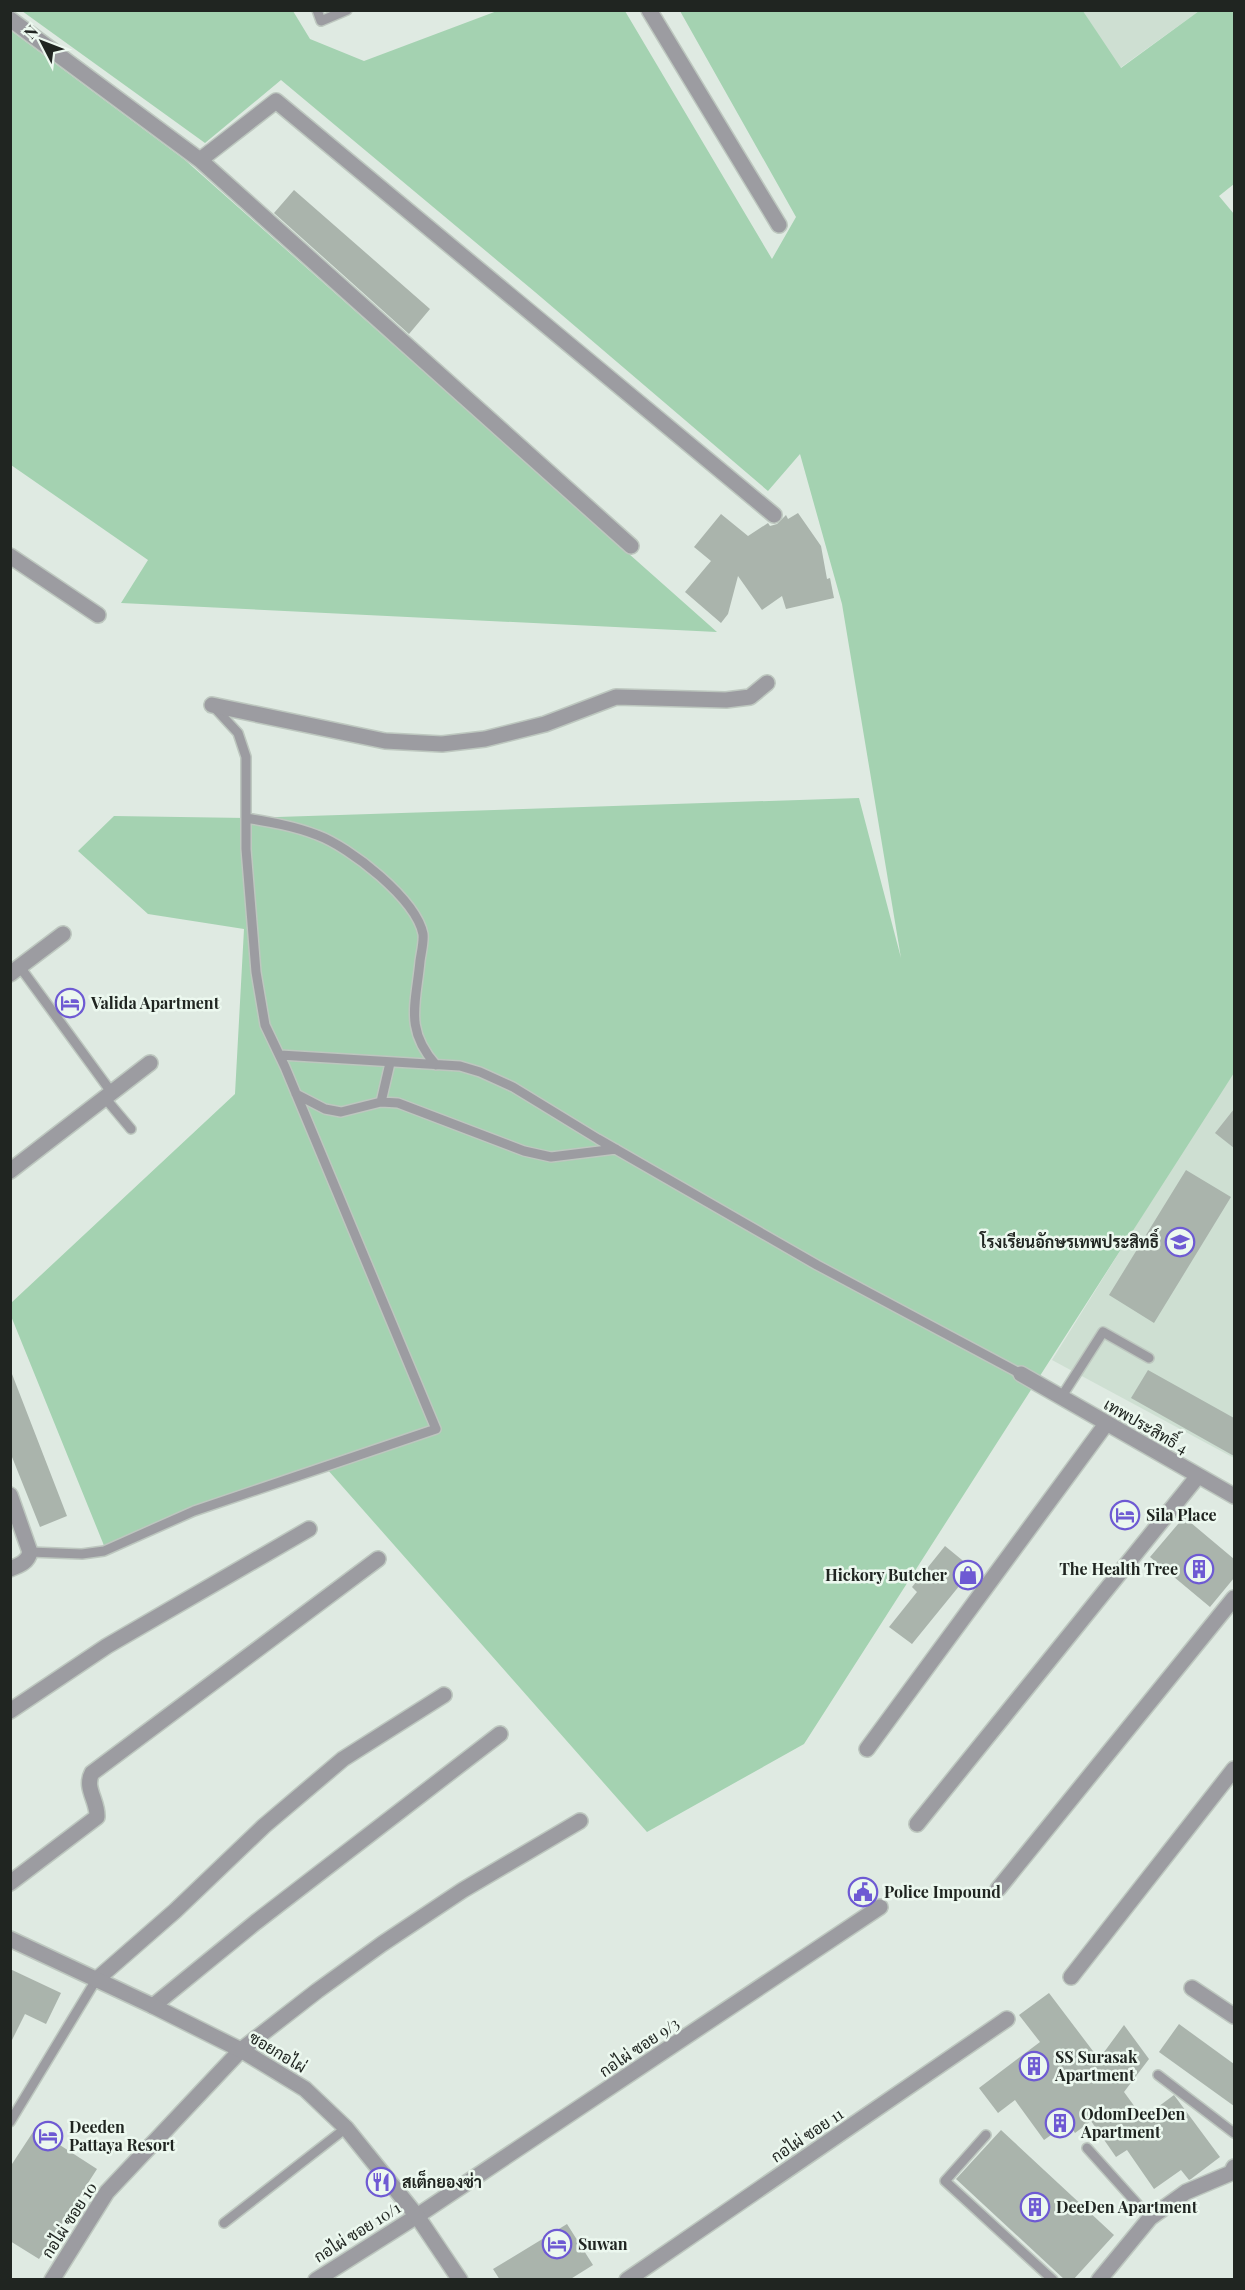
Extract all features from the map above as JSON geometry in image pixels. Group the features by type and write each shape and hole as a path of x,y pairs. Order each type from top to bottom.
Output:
{"street":[{"path":"649,10 779,225"},
{"path":"10,19 200,160 631,546"},
{"path":"200,160 276,101 774,515"},
{"path":"10,556 98,615"},
{"path":"212,705 385,741 442,744 484,739 545,724 616,697 726,700 750,696 767,683"},
{"path":"15,970 63,934"},
{"path":"10,1171 150,1064"},
{"name":"เทพประสิทธิ์ 4","path":"1022,1374 1234,1496"},
{"path":"867,1749 1106,1424"},
{"path":"917,1824 1198,1476"},
{"path":"10,1495 30,1552 25,1562 10,1569"},
{"path":"10,1711 107,1647 309,1529"},
{"path":"10,1883 97,1817 88,1784 92,1773 378,1559"},
{"path":"998,1889 1234,1598"},
{"path":"96,1980 175,1911 264,1826 343,1759 444,1695"},
{"path":"153,2006 256,1922 500,1734"},
{"path":"1071,1977 1234,1769"},
{"name":"กอไผ่ ซอย 10","path":"52,2280 107,2192 241,2050 382,1944 463,1890 580,1821"},
{"name":"กอไผ่ ซอย 9/3","path":"417,2216 880,1907"},
{"name":"ซอยกอไผ่","path":"10,1940 153,2006 241,2050 305,2090 346,2128 417,2216 460,2280"},
{"path":"1192,1988 1234,2016"},
{"name":"กอไผ่ ซอย 11","path":"627,2280 1007,2019"},
{"path":"1099,2280 1150,2218 1186,2192 1231,2174 1234,2168"},
{"name":"กอไผ่ ซอย 10/1","path":"316,2280 417,2216"}],"lane":[{"path":"317,10 321,21 347,10"},
{"path":"30,1552 82,1554 104,1551 194,1511 436,1429 280,1055 265,1025 256,972 246,849 246,757 238,733 212,705"},
{"path":"246,818 286,825 320,836 376,872 399,894 418,921 423,935 413,1021 423,1050 436,1065"},
{"path":"15,970 131,1129"},
{"path":"280,1055 460,1066 480,1072 513,1087 817,1265 1022,1374"},
{"path":"381,1102 390,1063"},
{"path":"296,1094 325,1109 341,1112 381,1102 398,1103 524,1151 551,1157 616,1149"},
{"path":"1062,1396 1103,1332 1149,1358"},
{"path":"10,2122 96,1980"},
{"path":"1158,2075 1234,2133"},
{"path":"224,2223 346,2128"},
{"path":"986,2135 945,2181 1053,2280"},
{"path":"1087,2148 1150,2218"}],"shaded area":[{"path":"1083,11 1199,11 1120,68"},
{"name":"โรงเรียนอักษรเทพประสิทธิ์","path":"1234,1073 1234,1458 1052,1360 1200,1123"}],"green space":[{"path":"22,11 293,11 310,39 364,61 497,11 625,11 772,259 796,217 680,11 1083,11 1121,68 1199,11 1234,11 1234,184 1219,196 1234,214 1234,1073 804,1744 647,1832 327,1469 105,1548 11,1316 11,1303 235,1094 244,929 148,914 78,851 114,816 246,818 859,798 901,958 842,604 800,454 768,491 535,292 281,80 205,143"},
{"path":"10,30 185,160 717,632 121,603 148,560 11,465"}],"building":[{"path":"294,190 430,309 409,334 274,213"},
{"path":"798,513 821,546 827,579 830,578 834,598 786,609 782,596 762,610 738,576 728,614 721,623 685,592 711,561 694,547 721,514 748,536 768,523 770,526 777,524 786,515 788,519"},
{"path":"1234,1109 1234,1148 1215,1133"},
{"path":"1186,1170 1231,1197 1154,1323 1109,1295"},
{"path":"1148,1370 1234,1418 1234,1456 1131,1398"},
{"path":"12,1374 67,1516 40,1527 10,1452"},
{"name":"The Health Tree","path":"1184,1517 1234,1559 1234,1578 1210,1607 1150,1557"},
{"path":"945,1546 973,1569 912,1644 889,1627 917,1592 912,1587"},
{"path":"10,1969 61,1993 46,2024 25,2014 10,2044"},
{"path":"1049,1993 1099,2059 1124,2025 1149,2059 1124,2092 1143,2118 1174,2095 1220,2157 1189,2180 1181,2170 1154,2189 1127,2150 1116,2157 1091,2121 1075,2133 1068,2123 1044,2140 1015,2100 998,2113 979,2088 1040,2042 1019,2015"},
{"path":"1179,2024 1234,2064 1234,2106 1159,2052"},
{"path":"35,2129 97,2169 39,2259 10,2241 10,2167"},
{"name":"DeeDen Apartment","path":"1001,2130 1114,2235 1073,2280 1065,2280 956,2179"},
{"name":"Suwan","path":"567,2224 593,2265 569,2280 500,2280 493,2269"}],"place":[{"name":"Valida Apartment","path":"70,1003"},
{"name":"โรงเรียนอักษรเทพประสิทธิ์","path":"1180,1242"},
{"name":"Sila Place","path":"1125,1515"},
{"name":"The Health Tree","path":"1199,1569"},
{"name":"Hickory Butcher","path":"968,1575"},
{"name":"Police Impound","path":"863,1892"},
{"name":"SS Surasak Apartment","path":"1034,2066"},
{"name":"OdomDeeDen Apartment","path":"1060,2123"},
{"name":"Deeden Pattaya Resort","path":"48,2136"},
{"name":"สเต็กยองซ่า","path":"381,2182"},
{"name":"DeeDen Apartment","path":"1035,2207"},
{"name":"Suwan","path":"557,2244"}]}
